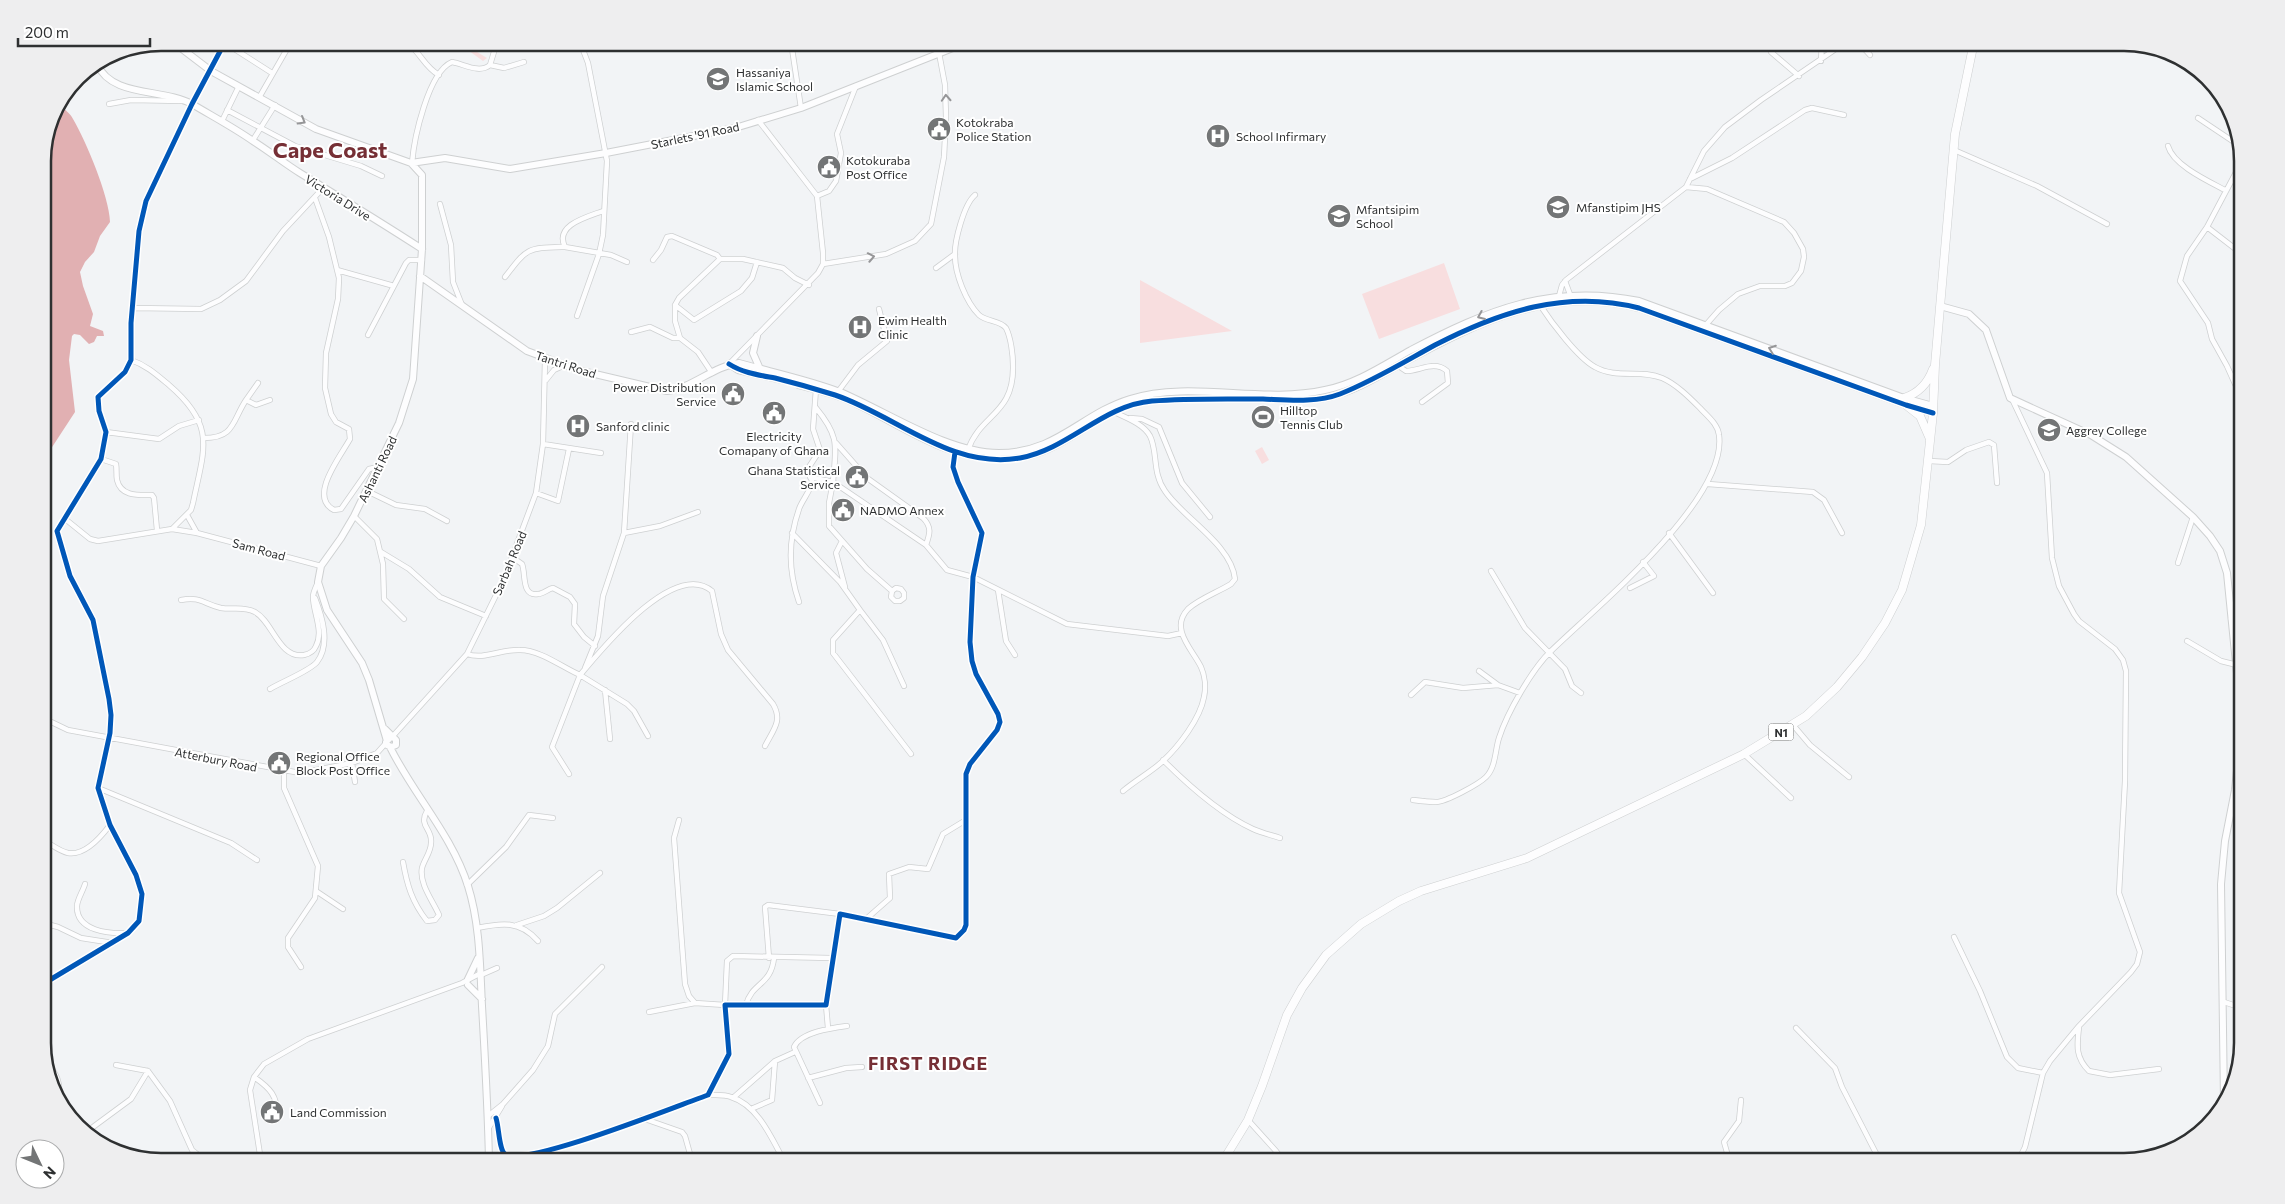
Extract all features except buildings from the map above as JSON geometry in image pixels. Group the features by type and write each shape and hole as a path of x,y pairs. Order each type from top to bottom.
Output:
{"highway":[{"name":"N1","path":"1228,1153 1248,1120 1287,1015 1302,988 1326,955 1361,924 1399,900 1421,891 1528,858 1744,754 1793,725 1820,703 1851,672 1885,623 1912,562 1921,525 1929,461 1935,365 1954,150 1959,109 1972,51"},
{"path":"1930,440 1920,416 1905,402 1925,384 1935,365"}],"street":[{"path":"185,51 211,71 332,135 411,163 422,175"},
{"path":"51,979 128,933 140,916 142,888 110,825 98,788 111,715 93,620 70,576 58,535 58,528 101,459 106,432 99,411 98,397 124,372 131,360 139,231 146,201 192,104 221,51"},
{"path":"238,51 272,73"},
{"path":"260,96 285,51"},
{"path":"417,51 430,69 439,74"},
{"path":"411,163 417,129 432,86 439,74 452,62 476,69 484,69 490,65 494,51"},
{"path":"577,316 599,254 603,235 603,210 607,171 606,153 588,63 583,51"},
{"path":"792,51 801,108"},
{"name":"Starlets '91 Road","path":"411,163 444,158 510,169 735,128 801,108 942,51"},
{"path":"1821,61 1822,51"},
{"path":"1559,296 1565,281 1686,187 1704,151 1720,132 1761,100 1834,51"},
{"path":"1866,51 1870,55"},
{"path":"823,264 886,254 915,241 931,224 944,157 946,117 945,85 939,52"},
{"path":"1771,52 1799,76"},
{"path":"490,65 504,68 524,62"},
{"name":"Victoria Drive","path":"101,70 112,82 192,104 199,110 222,121 253,140 422,249"},
{"path":"222,121 239,86"},
{"path":"817,196 829,192 836,181 841,153 837,134 856,86"},
{"path":"109,104 131,100 184,101"},
{"path":"253,140 275,105"},
{"path":"1690,179 1732,158 1805,110 1812,108 1844,115"},
{"path":"227,110 295,146 361,166 382,176"},
{"path":"2198,118 2232,141"},
{"path":"729,364 809,285 823,264 817,196 758,120"},
{"path":"2168,146 2169,152 2194,173 2225,190"},
{"path":"1954,150 2037,186 2107,224"},
{"name":"Ashanti Road","path":"425,160 422,175 422,260 413,379 402,417 354,516 321,566 318,582 327,610 362,663 369,680 382,726 398,760 427,811 448,842 467,885 477,928 481,974 489,1153"},
{"path":"2234,175 2207,227 2187,256 2180,284 2199,307 2208,323 2212,339 2234,380"},
{"path":"133,308 201,310 220,300 246,281 283,231 324,187"},
{"path":"1686,187 1707,189 1784,222 1794,233 1803,249 1804,257 1801,271 1792,283 1785,286 1760,286 1738,294 1704,328"},
{"path":"968,450 971,440 1008,399 1012,386 1013,365 1006,329 1001,324 984,319 978,314 966,293 954,254 965,212 975,195"},
{"path":"315,198 329,237 339,278 338,299 326,353 325,388 330,414 336,422 349,429 350,433 350,439 326,481 322,496 325,503 334,510 341,508 369,469 378,467"},
{"path":"440,204 450,245 453,282 462,306"},
{"path":"565,247 562,240 563,233 567,228 603,210"},
{"path":"2207,227 2234,248"},
{"path":"408,240 415,238 422,229"},
{"path":"652,260 661,250 665,240 672,236 717,255 720,259"},
{"path":"505,277 523,253 531,249 565,247 611,255 627,262"},
{"path":"936,268 954,254"},
{"path":"712,373 703,357 680,338 674,321 679,298 720,259 743,259 783,268 795,278 809,285"},
{"path":"368,335 408,261 422,260"},
{"path":"676,305 694,320 742,291 752,278 757,262"},
{"path":"337,270 394,286"},
{"name":"Tantri Road","path":"420,276 519,346 545,359 565,365 653,389 667,391 681,387 729,364"},
{"path":"1565,281 1571,299"},
{"path":"836,393 955,452 985,459 1009,459 1028,456 1064,442 1111,410 1138,402 1168,400 1301,400 1328,397 1351,389 1437,344 1517,306 1540,305 1599,295 1639,301 1704,328 1905,402 1933,409"},
{"path":"729,364 739,363 836,393 946,443 968,450 1002,453 1038,447 1062,437 1128,400 1150,395 1187,392 1300,394 1327,390 1349,383 1434,338 1482,316 1559,296 1571,299"},
{"path":"1413,800 1437,802 1485,778 1493,765 1499,736 1520,692 1550,652 1572,633 1643,562 1669,533 1708,484 1718,456 1719,435 1716,425 1688,397 1662,378 1614,373 1595,367 1555,325 1540,305"},
{"path":"1940,306 1969,314 1986,330 2009,396 2048,473 2052,558 2059,586 2079,621 2114,649 2123,660 2126,671 2125,781 2119,893 2138,946 2139,957 2131,972 2079,1026 2050,1061 2043,1073 2022,1153"},
{"path":"836,393 863,360 887,341 879,309"},
{"path":"631,332 650,327 673,338 680,338"},
{"path":"757,336 753,353 760,369"},
{"name":"Sarbah Road","path":"391,742 402,726 467,654 512,557 536,493 543,444 545,359"},
{"path":"131,360 147,367 183,397 192,408 204,438 193,503 187,515 172,529"},
{"path":"729,364 738,370 816,387"},
{"path":"546,380 554,370 565,365"},
{"path":"1397,366 1406,371 1433,365 1442,367 1447,371 1448,383 1422,402"},
{"path":"204,438 228,433 258,382"},
{"path":"799,602 792,581 790,562 792,533 799,508 811,487 807,470 820,450 813,429 816,387"},
{"path":"246,400 256,405 270,400"},
{"path":"2012,400 2083,431 2111,447 2132,462 2193,517 2220,551 2227,573 2234,642"},
{"path":"816,408 831,426 836,443 828,522 867,569 892,591"},
{"path":"1111,410 1128,418 1144,429 1150,436 1154,464 1165,492 1202,527 1224,555 1234,572 1235,579 1231,584 1186,611 1182,620 1182,633 1185,642 1201,668 1205,680 1205,696 1200,710 1182,738 1163,760 1123,791"},
{"path":"1128,418 1142,419 1159,427 1182,483 1210,517"},
{"path":"106,432 159,439 179,426 198,420"},
{"path":"584,670 589,655 595,646 607,580 624,532 631,424"},
{"path":"1929,461 1948,462 1966,450 1990,442 1994,445 1997,483"},
{"path":"836,443 867,478 928,523 930,532 926,546"},
{"path":"543,444 602,454"},
{"path":"536,493 558,500 569,449"},
{"path":"746,1005 749,996 772,972 765,907 768,905 840,914 956,938 961,934 966,925 966,774 970,764 997,730 1000,722 998,714 982,687 972,661 970,642 973,577 982,533 953,467 955,452"},
{"path":"101,459 116,464 118,482 124,490 137,496 152,495 154,498 157,530"},
{"path":"810,477 833,482 926,546 946,570 973,577 1067,624 1168,636 1182,633"},
{"path":"1708,484 1813,492 1824,500 1842,533"},
{"path":"367,491 396,505 425,509 447,521"},
{"path":"624,532 660,526 698,512"},
{"path":"187,515 197,533"},
{"path":"354,516 375,536 381,552 384,599 404,619"},
{"path":"2178,564 2193,517"},
{"name":"Sam Road","path":"64,518 90,539 98,541 172,529 197,533 321,566"},
{"path":"792,533 845,588 883,640 904,686"},
{"path":"1669,533 1713,593"},
{"path":"842,541 836,553 845,588"},
{"path":"381,552 409,569 440,597 486,616"},
{"path":"512,557 522,564 524,583 531,592 540,594 553,588 570,597 575,604 574,624 577,630 595,646"},
{"path":"1630,588 1654,576 1643,562"},
{"path":"1492,571 1525,628 1567,671 1572,686 1581,694"},
{"path":"181,600 197,599 222,608 249,609 257,613 269,625 287,651 295,655 304,655 311,652 316,646 319,637 313,594 318,582"},
{"path":"569,774 552,747 580,675 646,604 682,587 704,585 712,591 715,598 721,634 728,650 778,712 777,725 765,746"},
{"path":"998,590 1006,641 1014,655"},
{"path":"270,689 313,665 321,654 324,631 323,617 313,594"},
{"path":"860,610 833,640 833,653 911,754"},
{"path":"2186,640 2221,661 2234,664"},
{"path":"467,654 479,657 505,651 521,650 539,654 580,675 627,704 634,711 648,736"},
{"path":"1479,671 1498,685 1520,692"},
{"path":"1411,695 1425,682 1463,688 1498,685"},
{"path":"605,690 610,739"},
{"name":"Atterbury Road","path":"51,722 68,730 284,772 300,773 352,763 377,754 391,742"},
{"path":"1793,725 1810,745 1850,778"},
{"path":"1744,754 1791,798"},
{"path":"1163,760 1186,783 1233,818 1254,830 1280,838"},
{"path":"352,763 355,782"},
{"path":"284,772 284,788 318,866 316,891 311,904 288,938 288,947 300,967"},
{"path":"98,788 231,843 257,860"},
{"path":"2224,1087 2221,884 2225,841 2234,799"},
{"path":"403,862 412,899 426,921 435,920 439,915 422,880 421,872 432,843 424,822 427,811"},
{"path":"467,885 506,847 529,815 553,818"},
{"path":"678,820 674,838 684,974 687,993 695,1003"},
{"path":"864,920 890,898 889,874 909,867 928,869 943,834 966,820"},
{"path":"51,844 65,852 77,852 92,844 110,825"},
{"path":"477,928 518,925 544,916 557,908 600,873"},
{"path":"85,884 77,906 80,918 90,928 116,934 128,933"},
{"path":"316,891 343,910"},
{"path":"828,1028 826,1005 831,958 840,914"},
{"path":"51,925 81,938 113,943"},
{"path":"518,925 532,934 538,941"},
{"path":"1954,937 1980,991 2007,1057 2018,1068 2043,1073"},
{"path":"708,1095 729,1054 725,1005 727,961 729,958 733,956 831,958"},
{"path":"466,982 479,957"},
{"path":"488,1116 503,1104 533,1070 548,1046 555,1014 602,967"},
{"path":"260,1153 250,1090 254,1077 264,1064 308,1039 466,982 496,968"},
{"path":"466,982 481,983"},
{"path":"466,982 482,999"},
{"path":"2224,1002 2234,1005"},
{"path":"649,1012 695,1003 725,1005 826,1005"},
{"path":"820,1104 794,1047 797,1041 828,1028 847,1026"},
{"path":"2079,1026 2078,1057 2089,1071 2110,1075 2159,1069"},
{"path":"1796,1028 1836,1068 1842,1087 1875,1153"},
{"path":"734,1097 775,1061 795,1052"},
{"path":"751,1109 772,1100 775,1061"},
{"path":"116,1065 148,1071 170,1102 182,1125 186,1140 196,1153"},
{"path":"808,1078 846,1068 862,1067"},
{"path":"93,1127 131,1099 148,1071"},
{"path":"55,1072 60,1084"},
{"path":"254,1077 272,1091 276,1098 276,1117"},
{"path":"541,1153 708,1095 734,1097 751,1109 760,1120 779,1153"},
{"path":"1727,1153 1724,1142 1739,1121 1741,1100"},
{"path":"488,1129 503,1104"},
{"path":"496,1118 501,1148 505,1153"},
{"path":"642,1118 682,1132 690,1153"},
{"path":"1248,1120 1277,1153"}],"shaded area":[{"path":"469,51 477,51 487,58 483,61"},
{"path":"65,109 72,117 90,154 106,198 110,222 100,236 94,252 85,262 80,272 93,314 90,326 103,331 104,336 97,336 94,342 89,344 80,335 74,334 72,336 69,360 75,412 51,449 51,154 55,133"},
{"path":"1444,263 1460,309 1379,339 1362,294"},
{"path":"1140,280 1232,331 1140,343"},
{"name":"Hilltop Tennis Club","path":"1260,408 1271,419 1266,425 1255,414"},
{"name":"Hilltop Tennis Club","path":"1262,447 1269,460 1262,464 1255,451"}],"cycle path":[{"path":"51,979 128,933 139,921 142,894 136,875 110,825 98,788 110,733 111,715 93,620 70,576 57,531 101,459 106,432 99,411 98,397 125,372 131,360 131,323 139,231 146,201 192,104 220,51"},
{"path":"729,364 745,372 783,380 835,395 858,404 947,449 995,460 1020,458 1038,453 1054,446 1102,418 1134,404 1180,399 1302,400 1331,397 1364,383 1459,333 1484,323 1534,307 1585,301 1639,308 1906,405 1933,413"},
{"path":"535,1153 603,1134 708,1095 729,1054 725,1005 826,1005 840,914 956,938 964,930 966,925 966,774 970,764 997,730 1000,722 998,714 976,674 972,661 970,642 973,577 982,533 958,482 953,467 955,452"},
{"path":"496,1118 500,1143 504,1153"}],"place":[{"name":"Hassaniya Islamic School","path":"718,79"},
{"name":"Kotokraba Police Station","path":"939,129"},
{"name":"School Infirmary","path":"1218,136"},
{"name":"Kotokuraba Post Office","path":"829,167"},
{"name":"Mfanstipim JHS","path":"1558,207"},
{"name":"Mfantsipim School","path":"1339,216"},
{"name":"Ewim Health Clinic","path":"860,327"},
{"name":"Power Distribution Service","path":"733,394"},
{"name":"Electricity Comapany of Ghana","path":"774,413"},
{"name":"Hilltop Tennis Club","path":"1263,417"},
{"name":"Sanford clinic","path":"578,426"},
{"name":"Aggrey College","path":"2049,430"},
{"name":"Ghana Statistical Service","path":"857,477"},
{"name":"NADMO Annex","path":"843,510"},
{"name":"Regional Office Block Post Office","path":"279,763"},
{"name":"Land Commission","path":"272,1112"}],"district":[{"name":"Cape Coast","path":"330,149"},
{"name":"FIRST RIDGE","path":"928,1063"}]}
